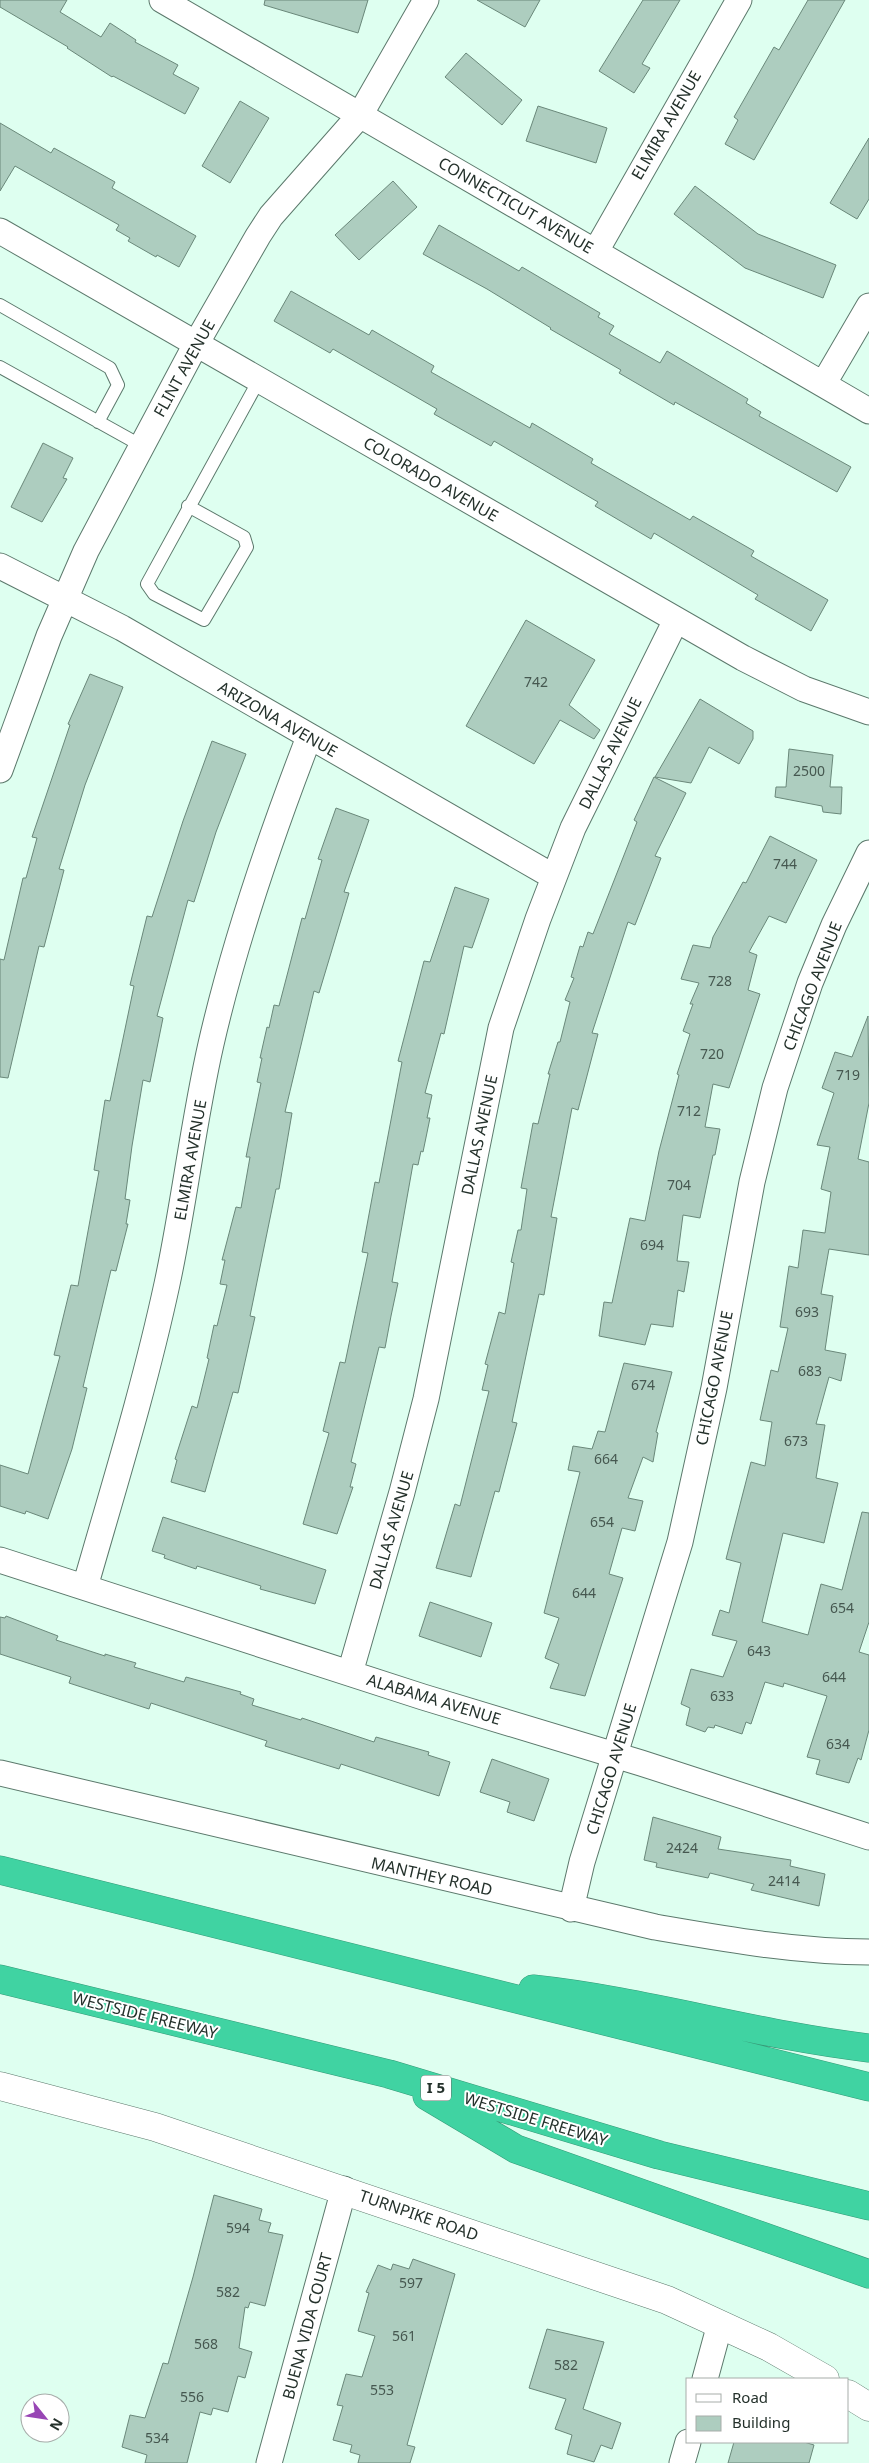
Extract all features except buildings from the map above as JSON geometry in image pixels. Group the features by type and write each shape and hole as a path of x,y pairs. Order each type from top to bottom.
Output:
{"highway":[{"path":"0,1870 869,2087"},
{"path":"426,1977 587,1995 731,2026 869,2048"},
{"name":"WESTSIDE FREEWAY","path":"0,1980 389,2074 659,2156 869,2206"},
{"path":"389,2074 516,2149 869,2274"}],"street":[{"name":"CONNECTICUT AVENUE","path":"162,0 869,411"},
{"name":"FLINT AVENUE","path":"0,770 64,598 86,551 196,344 271,216 360,115 426,0"},
{"name":"ELMIRA AVENUE","path":"596,251 738,0"},
{"name":"COLORADO AVENUE","path":"2,238 196,344 676,620 804,689 869,712"},
{"path":"824,384 869,306"},
{"name":"ARIZONA AVENUE","path":"0,566 122,628 554,877"},
{"name":"DALLAS AVENUE","path":"350,1673 402,1492 426,1400 501,1028 554,877 574,828 676,620"},
{"name":"ELMIRA AVENUE","path":"85,1587 138,1403 167,1283 211,1046 233,957 255,884 309,737"},
{"name":"CHICAGO AVENUE","path":"572,1909 582,1862 680,1542 714,1388 752,1182 775,1088 810,984 834,925 869,853"},
{"name":"ALABAMA AVENUE","path":"0,1560 869,1837"},
{"name":"MANTHEY ROAD","path":"0,1773 655,1927 724,1939 840,1952 869,1952"},
{"name":"TURNPIKE ROAD","path":"0,2086 155,2127 344,2189 667,2300 769,2347 822,2378"},
{"name":"BUENA VIDA COURT","path":"269,2463 344,2189"},
{"path":"705,2378 720,2324"},
{"path":"849,2395 869,2407"},
{"path":"682,2463 688,2443"}],"lane":[{"path":"0,305 110,368 118,385 98,422"},
{"path":"0,367 142,446"},
{"path":"188,506 244,537 247,547 204,620 154,594 147,584 188,506 259,380"}]}
